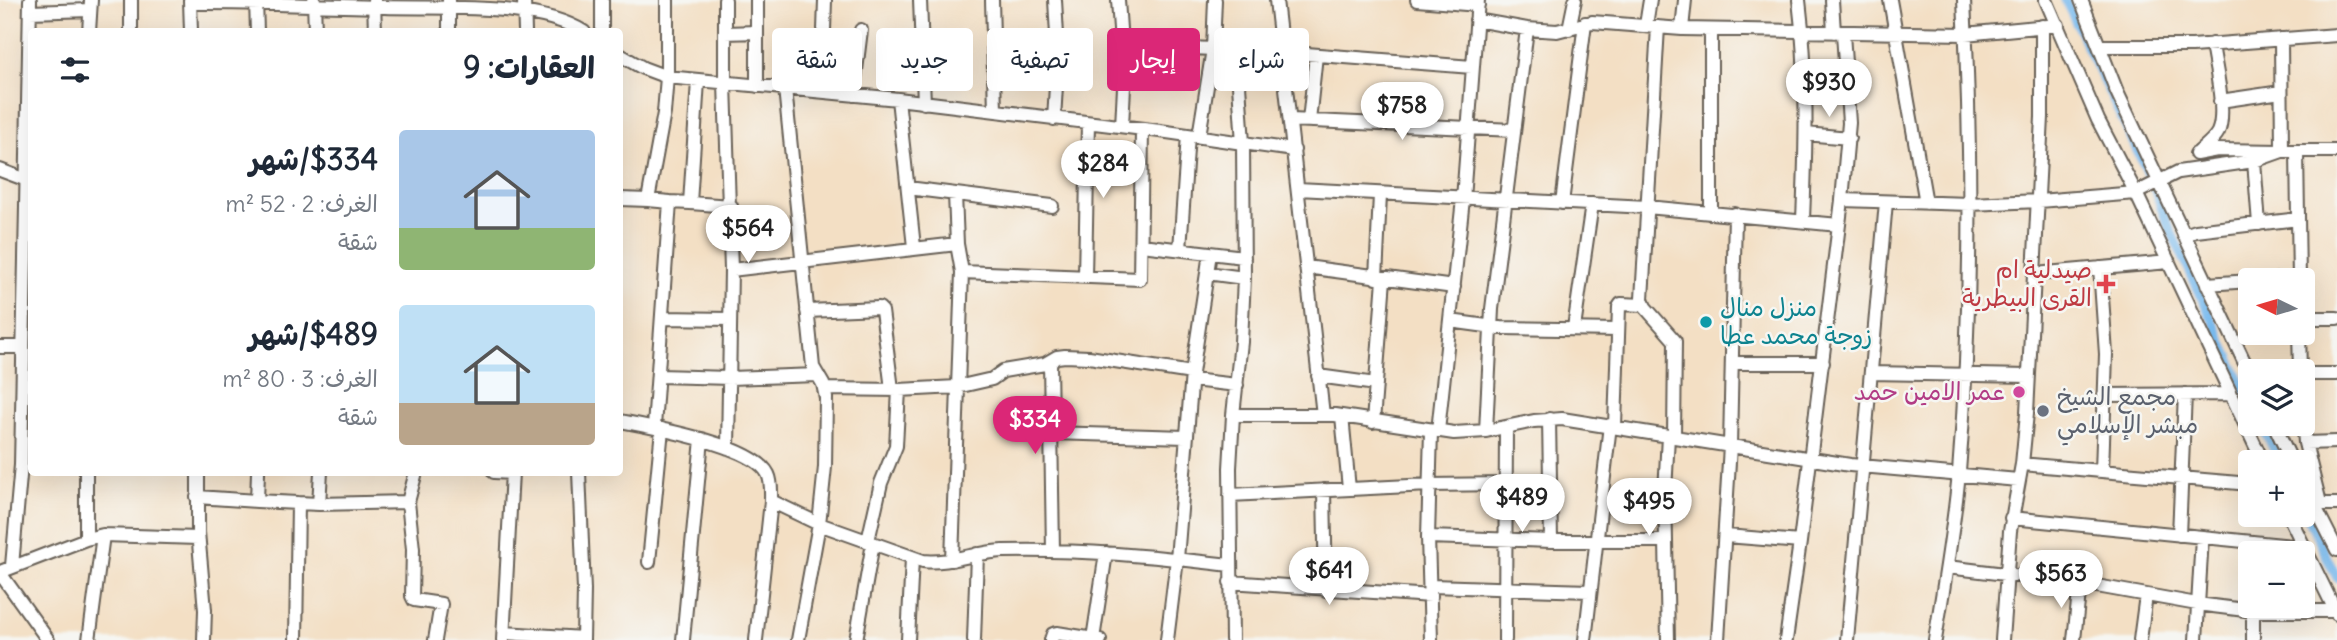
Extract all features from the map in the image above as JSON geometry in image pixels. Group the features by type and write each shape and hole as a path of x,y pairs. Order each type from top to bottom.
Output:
{"street":[{"path":"131,0 131,28"},
{"path":"602,0 602,28"},
{"path":"648,200 663,119 667,77 667,0"},
{"path":"724,0 731,206 728,448"},
{"path":"757,0 757,86"},
{"path":"824,28 825,0"},
{"path":"920,0 924,103"},
{"path":"992,0 995,111"},
{"path":"1054,119 1058,53 1055,0"},
{"path":"1118,0 1120,28"},
{"path":"1180,249 1194,135 1213,49 1215,0"},
{"path":"1276,0 1279,28"},
{"path":"1417,0 1478,3 1463,199 1429,485 1431,640"},
{"path":"1569,29 1575,0"},
{"path":"1650,0 1652,26 1644,305 1675,341 1671,437 1665,492 1668,640"},
{"path":"1682,29 1685,0"},
{"path":"1798,0 1806,134 1803,220"},
{"path":"1786,640 1823,363 1849,138 1832,0"},
{"path":"1890,0 1926,203"},
{"path":"1935,640 1958,474 1965,374 1970,204 1964,0"},
{"path":"2046,0 2098,120 2138,192 2257,450"},
{"path":"2081,0 2117,92 2243,359"},
{"path":"191,28 190,2 524,6 577,28"},
{"path":"256,2 257,28"},
{"path":"314,2 315,28"},
{"path":"375,4 375,28"},
{"path":"30,28 30,6 91,5 89,28"},
{"path":"449,5 449,28"},
{"path":"524,6 525,28"},
{"path":"1476,20 1557,31 1585,23 1711,30 1965,34 2058,25"},
{"path":"1562,203 1585,23"},
{"path":"2002,640 2011,518 2022,464 2029,376 2039,201 2042,26"},
{"path":"1486,431 1491,327 1527,29"},
{"path":"1711,30 1711,212"},
{"path":"724,33 757,32"},
{"path":"2099,46 2212,44 2337,35"},
{"path":"2281,39 2281,152"},
{"path":"1842,200 1970,204 2138,192 2178,172 2216,136 2219,129 2220,101 2212,44"},
{"path":"1200,48 1233,54 1238,59 1243,144 1244,278 1233,415 1230,495 1232,640"},
{"path":"1309,54 1472,67"},
{"path":"1309,121 1315,55"},
{"path":"623,57 667,77 772,87"},
{"path":"690,203 698,81"},
{"path":"785,91 813,367 825,389 827,410 819,524 799,640"},
{"path":"822,91 1142,128 1294,150"},
{"path":"1122,91 1122,127"},
{"path":"1286,91 1323,415"},
{"path":"2220,101 2281,92"},
{"path":"898,99 914,247"},
{"path":"1290,120 1514,130"},
{"path":"1085,277 1088,123"},
{"path":"962,272 1140,279 1142,128"},
{"path":"1806,134 1849,138"},
{"path":"2196,154 2217,150 2337,151"},
{"path":"2178,172 2254,161 2281,152"},
{"path":"2297,152 2299,268"},
{"path":"2254,161 2259,224"},
{"path":"0,170 28,181"},
{"path":"908,188 1052,206"},
{"path":"1298,189 1647,207 1839,225"},
{"path":"952,560 962,272 957,244 955,194"},
{"path":"1373,422 1380,279 1380,195"},
{"path":"623,199 731,206"},
{"path":"649,562 670,202"},
{"path":"1847,640 1886,202"},
{"path":"1574,328 1592,204"},
{"path":"28,209 23,347 27,364 26,465 4,571 39,634 48,640"},
{"path":"1718,640 1730,446 1735,214"},
{"path":"2184,235 2196,231 2298,219"},
{"path":"731,270 957,244"},
{"path":"1141,245 1244,257"},
{"path":"1167,640 1177,559 1192,377 1210,253"},
{"path":"2035,274 2169,262"},
{"path":"1306,268 1454,287"},
{"path":"2100,268 2106,354 2102,471"},
{"path":"1207,273 1244,278"},
{"path":"2207,284 2238,282"},
{"path":"1585,640 1594,541 1613,425 1619,305 1644,305"},
{"path":"807,311 882,311 896,389 896,446 881,483 856,640"},
{"path":"663,318 730,319"},
{"path":"2315,318 2337,318"},
{"path":"1450,321 1491,327 1617,330"},
{"path":"0,347 23,347"},
{"path":"825,389 957,387 992,379 1003,371 1065,356 1089,357 1237,385"},
{"path":"1050,361 1053,551"},
{"path":"1732,363 1823,363"},
{"path":"1871,373 2029,376"},
{"path":"2315,373 2337,374"},
{"path":"659,376 730,378 817,374"},
{"path":"1318,376 1376,384"},
{"path":"2179,535 2185,394"},
{"path":"2104,395 2229,394"},
{"path":"1233,415 1342,416 1454,433 1486,431 1562,418 1861,465 2018,480"},
{"path":"1342,416 1349,489"},
{"path":"1549,419 1551,541"},
{"path":"623,422 702,439 758,461 764,468 771,483 771,501 756,640"},
{"path":"1505,640 1506,427"},
{"path":"1052,433 1186,437"},
{"path":"2304,436 2317,504"},
{"path":"683,640 702,439"},
{"path":"2305,443 2337,442"},
{"path":"2022,464 2238,483"},
{"path":"86,476 86,538"},
{"path":"198,476 198,538 205,610 204,640"},
{"path":"257,501 258,476"},
{"path":"319,504 321,476"},
{"path":"415,476 408,502 414,549 412,597 414,600 441,604 435,640"},
{"path":"512,476 504,636 583,639 584,590 579,476"},
{"path":"1230,495 1506,484"},
{"path":"1324,490 1326,590"},
{"path":"197,497 319,504 408,502"},
{"path":"771,501 819,524 930,562 977,554 1053,551 1106,553 1230,565"},
{"path":"2315,501 2337,550"},
{"path":"296,640 298,503"},
{"path":"2317,504 2337,504"},
{"path":"1506,506 1550,507"},
{"path":"2011,518 2243,541"},
{"path":"4,571 86,538 103,535 198,538"},
{"path":"89,640 103,535"},
{"path":"1726,536 1800,542"},
{"path":"1428,537 1666,541"},
{"path":"2196,640 2202,537"},
{"path":"1051,640 1053,634 1057,633 1092,639 1106,553"},
{"path":"974,640 977,554"},
{"path":"908,640 912,558"},
{"path":"1947,566 2080,583 2238,609"},
{"path":"2315,570 2336,613 2315,612"},
{"path":"1230,582 1326,590 1431,591 1505,587 1590,591"},
{"path":"2074,640 2080,583"},
{"path":"2140,640 2146,595"},
{"path":"2253,618 2253,640"}],"waterway":[{"path":"2065,0 2150,178 2168,225 2238,375"},
{"path":"2267,436 2274,450"},
{"path":"2312,527 2337,578"}],"place":[{"name":"صيدلية ام القرى البيطرية","path":"2106,284"},
{"name":"منزل منال زوجة محمد عطا","path":"1706,322"},
{"name":"عمر الامين حمد","path":"2019,392"},
{"name":"مجمع الشيخ مبشر الإسلامي","path":"2043,411"}]}
